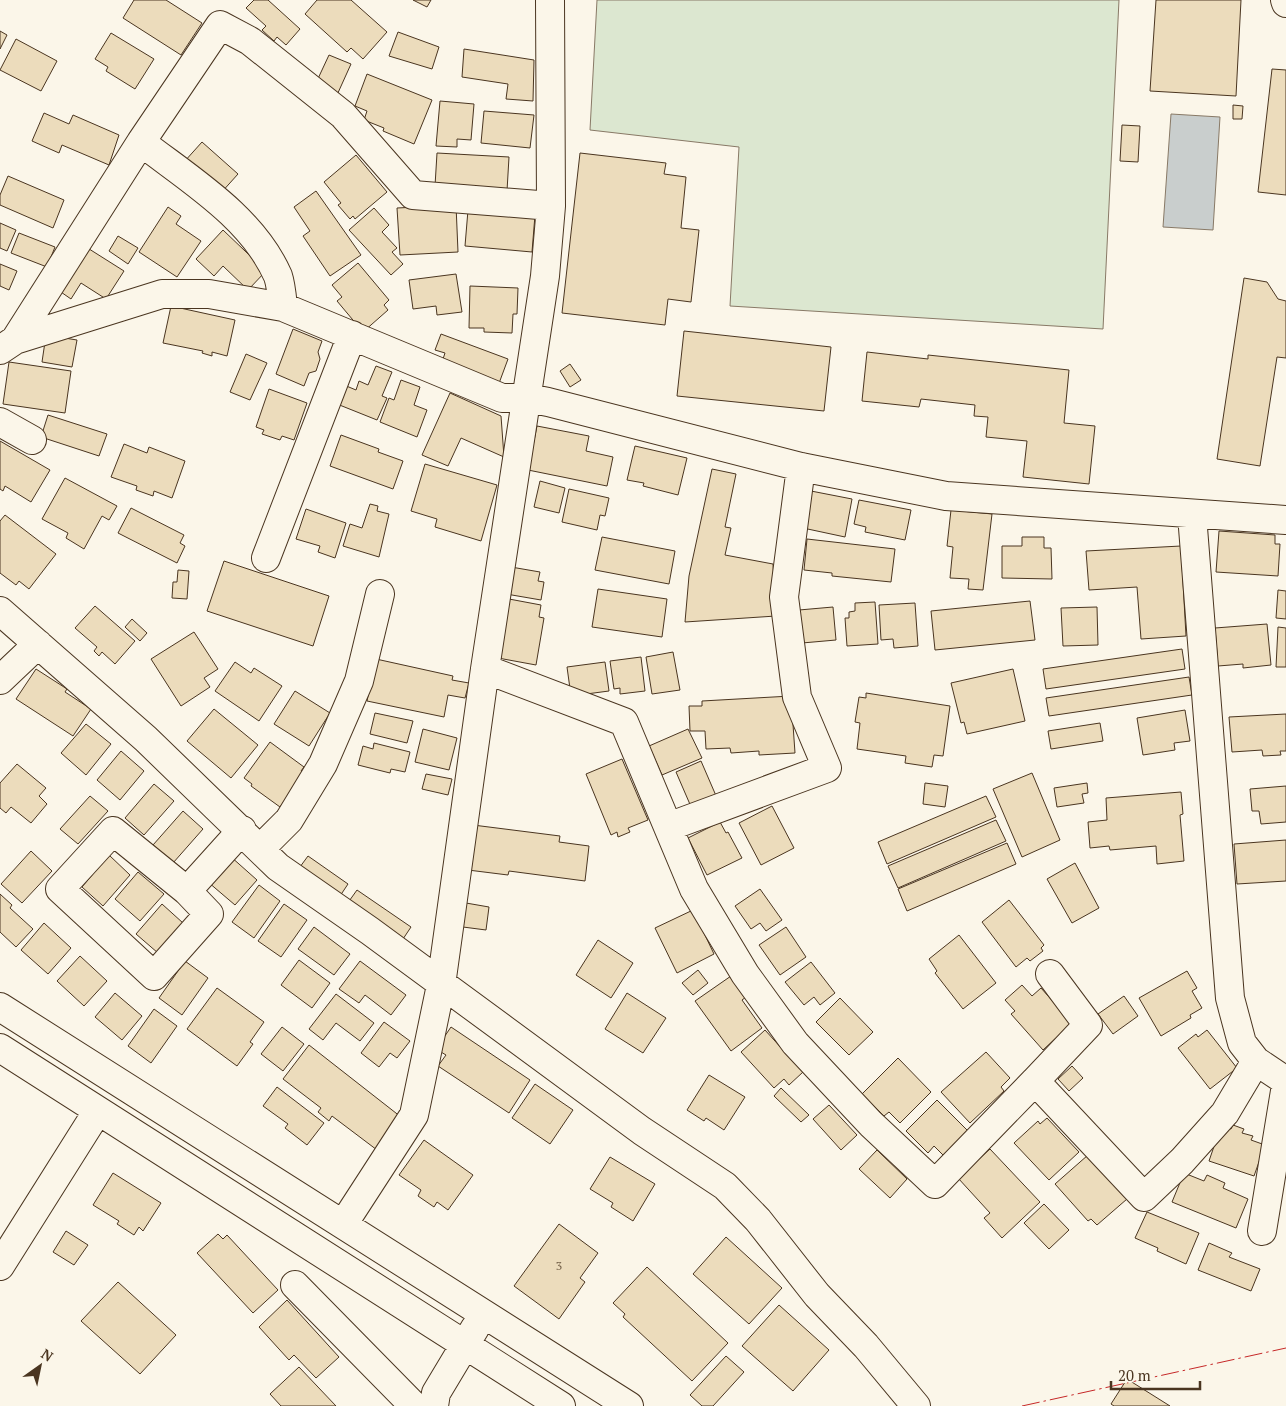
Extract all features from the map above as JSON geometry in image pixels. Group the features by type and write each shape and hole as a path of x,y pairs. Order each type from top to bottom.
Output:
{"street":[{"path":"344,1224 414,1115 441,985 485,668 528,398 545,276 551,206 550,0"},
{"path":"8,345 220,25 250,41 343,114 413,195 551,206"},
{"path":"141,142 218,200 260,244 278,277 283,306"},
{"path":"8,345 162,294 209,294 283,306 502,398 528,398 801,467 946,496 1286,520"},
{"path":"266,558 352,335"},
{"path":"0,422 32,440"},
{"path":"668,827 827,768 797,696 784,597 801,467"},
{"path":"1192,514 1230,998 1242,1043 1256,1061 1286,1081"},
{"path":"187,891 251,839 289,820 323,764 359,681 380,594"},
{"path":"0,611 146,739 278,867 558,1067 642,1131 726,1186 758,1220 817,1295 866,1346 916,1406"},
{"path":"0,680 38,644"},
{"path":"485,668 624,722 694,889 745,974 795,1043 871,1124 935,1184 1088,1025 1050,974"},
{"path":"113,831 187,891 209,914 154,976 60,889 113,831"},
{"path":"0,1007 629,1406"},
{"path":"0,1048 97,1112 561,1406"},
{"path":"1035,1081 1144,1197 1182,1162 1225,1112 1256,1061"},
{"path":"1262,1231 1286,1085"},
{"path":"0,1266 97,1112"},
{"path":"295,1285 414,1406"},
{"path":"434,1406 436,1393 484,1314"}],"green space":[{"path":"597,0 1119,0 1103,329 730,306 739,147 590,130"}],"shaded area":[{"path":"1171,114 1220,117 1213,230 1163,227"}],"building":[{"path":"134,0 166,0 202,23 181,55 123,18"},
{"path":"254,0 268,0 300,29 286,45 277,37 274,41 262,30 266,26 246,8"},
{"path":"317,0 351,0 387,32 363,59 351,48 347,52 305,14"},
{"path":"413,0 431,0 427,7"},
{"path":"1156,0 1241,0 1236,96 1150,91"},
{"path":"0,31 7,35 0,49"},
{"path":"398,32 439,47 432,69 389,56"},
{"path":"111,33 154,59 135,89 106,71 108,67 95,59"},
{"path":"16,39 57,61 41,91 0,70"},
{"path":"464,49 534,60 533,101 506,99 508,84 462,77"},
{"path":"329,55 351,64 337,95 315,85"},
{"path":"1272,69 1286,70 1286,195 1258,192"},
{"path":"367,74 432,100 414,144 383,131 384,128 364,120 367,111 355,106"},
{"path":"440,101 474,104 471,140 457,139 457,147 436,146"},
{"path":"1233,105 1243,106 1242,119 1233,119"},
{"path":"484,111 534,115 530,148 481,143"},
{"path":"44,113 69,124 73,115 119,135 109,165 62,145 59,153 32,141"},
{"path":"1122,125 1140,126 1138,162 1120,161"},
{"path":"202,142 238,174 220,194 184,162"},
{"path":"437,153 509,157 507,191 435,186"},
{"path":"580,153 666,163 664,174 686,177 681,228 699,230 691,302 668,299 665,325 562,313"},
{"path":"356,155 387,192 355,219 353,216 350,219 338,205 341,203 324,182"},
{"path":"8,176 64,200 53,228 0,205 0,195"},
{"path":"316,191 361,255 330,276 303,236 310,231 294,207"},
{"path":"456,205 458,252 400,255 397,208"},
{"path":"168,207 181,216 176,224 201,241 177,277 139,252"},
{"path":"374,208 389,225 382,232 397,248 392,252 403,264 391,275 349,230"},
{"path":"468,210 535,215 532,252 465,246"},
{"path":"0,223 16,230 7,251 0,248"},
{"path":"223,230 266,271 248,290 223,266 214,276 196,259"},
{"path":"19,233 55,247 47,267 11,253"},
{"path":"118,236 138,248 128,264 109,251"},
{"path":"86,247 124,271 106,299 81,283 71,299 58,290"},
{"path":"358,263 389,300 384,305 388,310 363,332 337,301 342,297 332,285"},
{"path":"0,264 17,271 9,290 0,286"},
{"path":"456,274 462,312 437,315 436,306 413,309 409,280"},
{"path":"1244,278 1267,282 1278,299 1286,301 1286,358 1277,357 1260,466 1217,459"},
{"path":"470,286 518,288 517,314 513,314 512,333 484,332 484,328 469,328"},
{"path":"171,306 235,320 227,356 212,352 212,356 202,353 203,351 163,343"},
{"path":"293,329 322,341 318,352 320,359 316,371 309,373 304,386 276,374"},
{"path":"684,331 831,347 824,411 677,396"},
{"path":"441,334 508,359 498,386 441,365 445,353 435,350"},
{"path":"46,335 77,340 72,367 42,362"},
{"path":"867,352 928,359 928,355 1069,370 1064,423 1095,426 1089,484 1023,477 1027,441 986,437 988,417 974,416 975,405 921,399 919,407 862,401"},
{"path":"246,354 267,363 250,400 230,392"},
{"path":"9,362 71,371 65,413 3,404"},
{"path":"570,364 581,380 570,387 560,371"},
{"path":"376,366 392,372 382,396 387,398 377,420 337,404 344,385 356,390 359,381 368,385"},
{"path":"401,380 420,387 414,405 427,410 417,437 380,422 389,398 394,400"},
{"path":"269,389 307,403 294,440 282,436 280,440 262,434 264,430 256,427"},
{"path":"450,393 501,416 504,457 461,438 448,466 422,455"},
{"path":"48,415 107,434 99,456 41,437"},
{"path":"537,426 589,436 586,451 613,457 607,486 528,470"},
{"path":"341,435 379,449 378,452 403,461 393,489 330,466"},
{"path":"0,441 50,470 31,502 5,486 3,491 0,489"},
{"path":"124,444 147,453 149,447 185,461 172,498 154,491 153,496 136,490 137,486 111,477"},
{"path":"635,446 687,458 678,495 643,486 644,483 627,480"},
{"path":"425,464 497,485 481,541 435,527 437,519 411,511"},
{"path":"712,469 736,474 725,527 731,528 725,555 773,564 776,616 685,622 689,576"},
{"path":"65,478 117,506 109,520 102,516 84,549 66,538 68,533 42,519"},
{"path":"540,481 565,488 559,513 534,507"},
{"path":"569,489 609,498 605,516 600,515 597,530 562,522"},
{"path":"811,491 852,499 845,537 803,528"},
{"path":"859,500 911,510 905,540 865,532 866,527 854,524"},
{"path":"370,504 378,506 377,511 389,514 379,557 343,546 350,524 362,528"},
{"path":"131,508 184,535 180,543 185,546 177,563 118,533"},
{"path":"306,509 346,523 335,558 318,552 320,546 296,539"},
{"path":"951,510 992,514 983,590 968,589 969,579 950,578 953,547 947,546"},
{"path":"5,515 56,554 29,589 19,581 16,585 0,573 0,521"},
{"path":"1219,531 1275,535 1275,544 1280,544 1278,576 1216,572"},
{"path":"602,537 675,551 669,584 595,570"},
{"path":"1022,537 1044,537 1044,548 1051,548 1052,579 1002,578 1002,546 1022,546"},
{"path":"807,539 895,549 891,582 832,576 832,573 804,570"},
{"path":"1181,546 1186,636 1141,639 1137,587 1089,590 1086,551"},
{"path":"224,561 329,596 313,646 207,611"},
{"path":"511,567 540,572 538,581 544,582 541,600 506,594"},
{"path":"178,570 189,571 187,599 172,598 173,582 177,582"},
{"path":"598,589 667,599 662,637 592,627"},
{"path":"1278,590 1286,591 1286,619 1276,618"},
{"path":"509,599 541,605 539,617 544,618 536,665 498,658"},
{"path":"1030,601 1035,640 935,650 931,611"},
{"path":"875,602 878,644 847,646 845,618 849,618 849,612 855,611 855,603"},
{"path":"915,603 918,646 894,648 893,639 881,640 879,605"},
{"path":"95,606 135,641 115,664 102,652 99,656 94,651 97,647 75,628"},
{"path":"833,607 836,640 802,643 799,610"},
{"path":"1097,607 1098,645 1063,646 1061,608"},
{"path":"132,619 147,633 140,641 125,627"},
{"path":"1267,624 1271,665 1243,668 1243,664 1218,666 1215,628"},
{"path":"1278,627 1286,628 1286,667 1276,667"},
{"path":"194,632 218,669 204,678 210,687 181,706 151,659"},
{"path":"1182,649 1185,669 1046,689 1043,669"},
{"path":"673,652 680,690 652,694 646,657"},
{"path":"641,657 645,691 620,694 620,688 614,689 610,661"},
{"path":"376,659 453,676 452,680 469,683 465,698 448,695 444,717 367,701"},
{"path":"235,662 251,673 254,668 282,686 259,721 215,691"},
{"path":"605,662 609,691 571,696 567,667"},
{"path":"36,669 67,689 65,692 91,709 73,736 16,699"},
{"path":"1013,669 1025,721 967,734 964,722 961,723 951,683"},
{"path":"1189,677 1192,695 1049,716 1046,698"},
{"path":"295,691 330,713 309,746 274,724"},
{"path":"866,693 950,706 943,756 934,755 932,767 905,763 906,756 857,749 860,723 855,722 859,697 866,698"},
{"path":"791,696 795,753 759,755 759,751 731,753 730,748 706,749 705,731 690,731 689,706 702,706 702,701"},
{"path":"214,709 258,745 231,778 187,741"},
{"path":"1185,710 1190,741 1174,743 1175,750 1143,755 1137,718"},
{"path":"375,713 413,721 407,743 370,734"},
{"path":"1286,714 1286,751 1280,751 1281,755 1263,756 1262,750 1232,752 1229,717"},
{"path":"1100,723 1103,741 1051,749 1048,731"},
{"path":"86,724 111,744 86,775 61,753"},
{"path":"423,729 457,738 449,770 415,762"},
{"path":"688,729 702,758 662,775 649,746"},
{"path":"270,742 304,767 301,771 304,773 280,807 251,786 252,784 244,778"},
{"path":"374,743 410,752 405,772 391,769 390,773 358,765 363,746 373,749"},
{"path":"121,751 144,771 120,800 97,780"},
{"path":"622,759 648,820 628,828 630,832 618,837 617,832 611,835 586,774"},
{"path":"701,761 717,798 692,809 676,772"},
{"path":"17,764 46,788 39,796 47,804 31,823 11,807 6,813 0,808 0,783"},
{"path":"1032,773 1060,840 1022,857 993,789"},
{"path":"426,774 452,779 448,795 422,789"},
{"path":"925,783 948,786 945,807 923,804"},
{"path":"1087,783 1088,793 1082,794 1084,803 1057,807 1054,788"},
{"path":"154,784 174,801 144,835 125,818"},
{"path":"1286,786 1286,822 1261,824 1259,811 1252,811 1250,789"},
{"path":"1181,792 1183,814 1180,815 1184,861 1157,864 1156,846 1110,850 1109,846 1090,848 1088,822 1107,820 1106,798"},
{"path":"90,796 108,811 78,844 60,829"},
{"path":"986,796 996,817 887,864 878,842"},
{"path":"772,806 794,848 761,865 739,823"},
{"path":"183,811 203,829 173,863 153,845"},
{"path":"996,820 1006,841 898,888 888,866"},
{"path":"720,822 726,833 728,832 742,858 707,875 688,838"},
{"path":"473,825 560,836 559,842 589,846 585,881 509,871 508,875 468,870"},
{"path":"1286,840 1286,881 1237,884 1234,844"},
{"path":"1007,843 1016,864 907,911 898,889"},
{"path":"31,851 52,871 22,903 1,884"},
{"path":"109,855 130,875 103,906 82,887"},
{"path":"230,856 257,880 235,905 208,882"},
{"path":"308,856 348,884 338,899 297,871"},
{"path":"1075,863 1099,908 1072,923 1047,879"},
{"path":"138,872 164,894 140,921 115,899"},
{"path":"259,885 280,901 254,938 232,922"},
{"path":"760,889 782,920 766,931 760,923 751,929 735,906"},
{"path":"357,890 411,927 401,942 347,904"},
{"path":"0,894 12,905 10,908 33,929 16,947 0,932"},
{"path":"1009,900 1044,945 1041,948 1043,951 1030,961 1027,958 1016,967 982,922"},
{"path":"466,903 489,907 486,930 463,927"},
{"path":"162,904 183,923 158,953 136,934"},
{"path":"284,904 307,920 281,957 258,941"},
{"path":"693,910 714,954 677,973 655,928"},
{"path":"44,923 71,948 48,974 21,950"},
{"path":"314,927 350,954 334,975 298,949"},
{"path":"786,927 806,957 780,975 759,945"},
{"path":"959,935 996,983 963,1009 935,973 937,971 929,959"},
{"path":"598,940 633,963 611,998 576,975"},
{"path":"80,956 107,981 84,1006 57,981"},
{"path":"299,960 330,983 312,1008 281,985"},
{"path":"185,961 208,978 182,1015 159,998"},
{"path":"360,961 406,995 391,1015 365,995 359,1003 339,989"},
{"path":"811,962 835,993 820,1005 814,997 804,1005 785,982"},
{"path":"698,970 708,983 693,995 682,983"},
{"path":"1187,971 1197,988 1192,991 1202,1008 1190,1015 1191,1018 1161,1036 1139,998"},
{"path":"731,976 746,997 742,1000 762,1028 731,1051 695,1001"},
{"path":"1022,985 1032,996 1041,988 1072,1023 1043,1050 1011,1014 1015,1011 1005,1000"},
{"path":"217,988 264,1022 250,1042 253,1044 237,1066 187,1029"},
{"path":"115,993 142,1016 122,1040 95,1017"},
{"path":"627,993 666,1018 643,1053 605,1029"},
{"path":"336,994 374,1023 360,1041 336,1023 323,1040 309,1029"},
{"path":"1124,996 1138,1016 1113,1034 1098,1014"},
{"path":"840,998 873,1032 849,1055 816,1022"},
{"path":"154,1009 177,1026 151,1063 128,1046"},
{"path":"384,1022 410,1041 397,1058 390,1053 379,1067 361,1053"},
{"path":"282,1027 304,1044 283,1071 261,1054"},
{"path":"451,1027 530,1080 509,1113 438,1066 446,1055 436,1049"},
{"path":"765,1030 803,1072 789,1085 784,1079 774,1088 741,1052"},
{"path":"1207,1030 1237,1068 1210,1089 1178,1048 1196,1034 1198,1037"},
{"path":"309,1045 401,1117 381,1153 332,1116 329,1121 318,1112 321,1108 283,1079"},
{"path":"986,1052 1010,1078 1001,1087 1004,1091 970,1123 941,1092"},
{"path":"898,1058 931,1092 900,1123 889,1112 884,1116 862,1094"},
{"path":"1072,1066 1083,1078 1069,1091 1058,1079"},
{"path":"709,1075 745,1097 724,1130 706,1118 704,1121 687,1110"},
{"path":"535,1084 573,1110 550,1144 512,1118"},
{"path":"277,1087 324,1123 307,1145 285,1128 288,1124 263,1106"},
{"path":"781,1088 809,1115 801,1122 774,1096"},
{"path":"937,1100 970,1133 946,1158 934,1146 928,1153 906,1131"},
{"path":"829,1105 857,1135 841,1150 813,1119"},
{"path":"1047,1118 1079,1152 1049,1180 1014,1143 1038,1121 1040,1124"},
{"path":"1233,1125 1244,1129 1242,1133 1253,1136 1251,1140 1265,1145 1254,1176 1209,1161 1221,1126 1231,1129"},
{"path":"424,1140 473,1175 448,1210 437,1202 434,1207 418,1196 421,1190 399,1175"},
{"path":"990,1149 1040,1202 1002,1238 984,1218 990,1213 958,1178"},
{"path":"877,1150 907,1179 890,1198 859,1169"},
{"path":"1088,1155 1127,1199 1097,1225 1091,1219 1088,1221 1055,1184"},
{"path":"610,1157 655,1184 633,1221 611,1207 613,1203 590,1189"},
{"path":"113,1173 161,1203 143,1231 139,1227 134,1235 117,1224 119,1221 93,1205"},
{"path":"1184,1173 1204,1181 1207,1175 1225,1183 1223,1188 1248,1199 1236,1228 1172,1202"},
{"path":"1044,1204 1069,1230 1049,1249 1024,1223"},
{"path":"1147,1212 1199,1233 1186,1264 1157,1251 1158,1248 1135,1238"},
{"path":"559,1224 598,1253 580,1278 585,1282 559,1319 514,1286"},
{"path":"66,1231 88,1245 74,1265 53,1252"},
{"path":"218,1234 223,1239 227,1235 278,1290 253,1313 197,1253"},
{"path":"726,1237 782,1288 749,1324 693,1274"},
{"path":"1209,1243 1232,1253 1229,1257 1260,1269 1251,1291 1198,1270"},
{"path":"647,1267 728,1343 692,1381 623,1317 625,1314 613,1303"},
{"path":"118,1282 176,1335 140,1374 81,1321"},
{"path":"287,1300 339,1357 316,1378 294,1355 289,1360 259,1327"},
{"path":"779,1305 829,1350 793,1391 742,1346"},
{"path":"726,1356 744,1372 713,1406 702,1406 690,1395"},
{"path":"299,1367 336,1406 281,1406 270,1394"},
{"path":"1127,1379 1170,1406 1114,1406 1111,1404"}],"power":[{"path":"1022,1406 1286,1348"}]}
